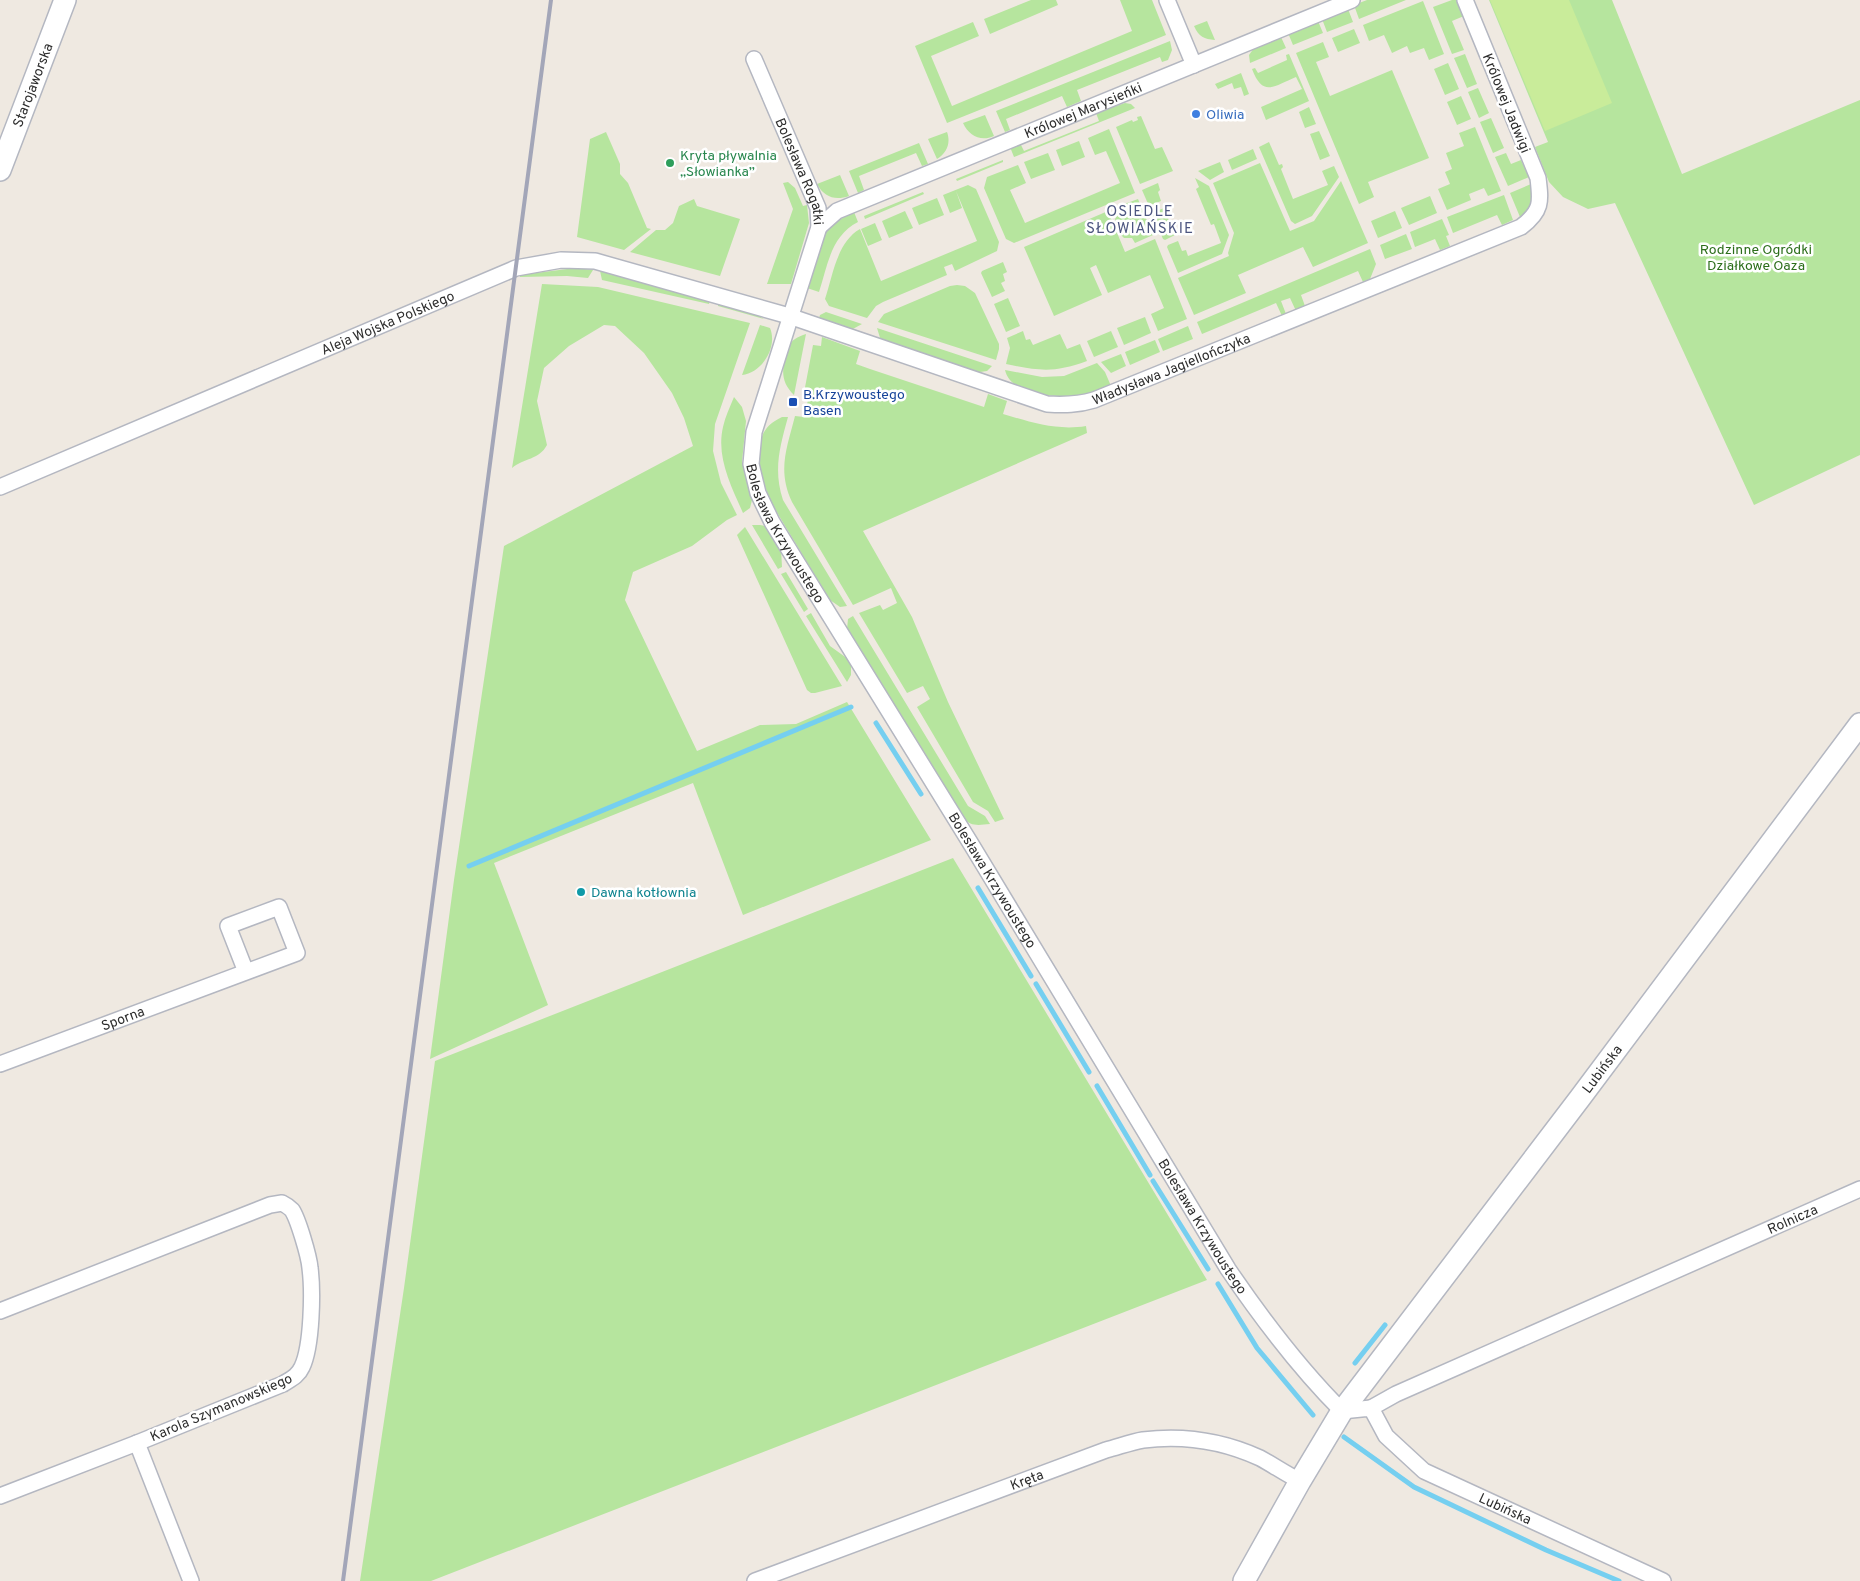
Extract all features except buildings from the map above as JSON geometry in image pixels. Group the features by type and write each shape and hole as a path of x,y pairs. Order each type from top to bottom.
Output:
{"main road":[{"name":"Starojaworska","path":"0,170 65,0"},
{"name":"Lubińska","path":"1244,1581 1342,1411 1586,1090 1860,724"}],"street":[{"path":"1167,0 1194,65"},
{"name":"Królowej Marysieńki","path":"819,227 837,211 1352,0"},
{"name":"Królowej Jadwigi","path":"1465,0 1538,178 1540,200 1538,208"},
{"name":"Bolesława Rogatki","path":"754,59 818,208 819,227 789,316"},
{"name":"Władysława Jagiellończyka","path":"789,316 1047,404 1080,404 1094,400 1521,227 1532,218 1538,208"},
{"name":"Aleja Wojska Polskiego","path":"0,487 516,268 561,260 595,261 789,316"},
{"name":"Bolesława Krzywoustego","path":"789,316 754,432 751,464 758,493 772,522 971,844 1228,1269 1252,1305 1310,1378 1342,1411"},
{"name":"Sporna","path":"0,1064 297,953 279,907 228,926 246,972"},
{"name":"Rolnicza","path":"1371,1408 1396,1394 1860,1189"},
{"name":"Karola Szymanowskiego","path":"0,1311 270,1205 282,1203 291,1208 296,1218 310,1267 311,1308 308,1337 302,1367 295,1377 283,1384 137,1443 0,1496"},
{"path":"1342,1411 1371,1408"},
{"name":"Lubińska","path":"1371,1408 1386,1436 1424,1471 1663,1581"},
{"name":"Kręta","path":"756,1581 1106,1450 1142,1440 1181,1439 1209,1441 1236,1448 1262,1459 1300,1481"},
{"path":"137,1443 191,1581"}],"green space":[{"path":"1031,0 1056,0 1058,5 990,34 984,19"},
{"path":"1120,0 1152,0 1166,35 947,123 915,46 973,22 979,36 931,56 952,106 1132,31"},
{"path":"1367,0 1406,0 1359,19 1354,5"},
{"path":"1452,0 1458,0 1464,16 1452,21 1464,50 1452,54 1433,7"},
{"name":"Rodzinne Ogródki Działkowe Oaza","path":"1489,0 1612,0 1682,174 1860,100 1860,455 1754,505 1615,203 1588,209 1563,197 1549,182 1535,147 1548,142"},
{"path":"1490,0 1569,0 1612,103 1545,131"},
{"path":"1423,1 1444,54 1429,60 1424,48 1410,53 1407,46 1392,53 1384,35 1369,41 1363,25"},
{"path":"1348,9 1353,22 1327,32 1322,19"},
{"path":"1207,21 1215,40 1202,37 1194,26"},
{"path":"1318,21 1323,33 1293,45 1288,33"},
{"path":"1354,29 1360,43 1338,52 1332,38"},
{"path":"1281,37 1286,48 1250,63 1249,55 1254,48"},
{"path":"1170,41 1172,50 1168,60 1162,62 1160,57 1077,90 1081,101 1067,107 1062,96 1006,119 1010,130 1005,132 996,111"},
{"path":"1323,42 1329,57 1316,62 1330,96 1392,70 1429,158 1368,182 1374,197 1359,204 1296,53"},
{"path":"1289,54 1309,101 1266,120 1261,107 1302,89 1296,77 1275,86 1265,87 1260,84 1252,69 1255,68 1258,73 1287,60 1286,55"},
{"path":"1465,54 1477,84 1467,88 1454,58"},
{"path":"1448,63 1459,89 1445,95 1434,69"},
{"path":"1241,73 1249,94 1244,96 1241,87 1234,89 1232,83 1218,89 1215,84"},
{"path":"1478,88 1489,113 1479,118 1468,92"},
{"path":"1461,96 1471,119 1457,125 1447,102"},
{"path":"1125,103 1131,104 1135,108 1014,157 1010,147 1020,143 1024,151 1099,121 1096,113"},
{"path":"1309,107 1316,124 1305,128 1299,112"},
{"path":"985,115 994,136 989,138 976,137 963,123"},
{"path":"1141,116 1155,149 1162,147 1173,171 1140,184 1116,127 1132,120 1133,122 1138,120 1137,117"},
{"path":"1491,118 1504,148 1493,153 1480,122"},
{"path":"1475,127 1501,191 1488,196 1484,188 1469,194 1471,200 1447,210 1438,189 1450,184 1445,172 1452,169 1446,153 1464,146 1459,133"},
{"path":"1109,129 1135,193 1014,243 1006,239 984,188 987,177 1018,165 1026,183 1010,190 1025,223 1120,183 1106,151 1095,155 1088,138"},
{"path":"1319,131 1330,156 1320,160 1310,134"},
{"path":"606,132 620,164 620,174 628,183 647,228 651,229 624,250 577,237 590,139"},
{"path":"947,132 949,140 947,147 937,159 928,139"},
{"path":"1079,141 1085,157 1062,166 1056,150"},
{"path":"1269,142 1279,165 1282,164 1283,167 1281,169 1293,199 1328,185 1322,171 1334,166 1339,177 1312,216 1295,224 1291,221 1259,147"},
{"path":"919,143 928,164 922,166 916,153 859,176 864,190 858,193 849,171"},
{"path":"1253,149 1257,159 1232,170 1228,160"},
{"path":"1048,153 1055,170 1031,179 1024,162"},
{"path":"1506,153 1511,164 1521,160 1529,177 1508,186 1495,157"},
{"path":"1003,160 1003,162 957,181 956,179"},
{"path":"1220,162 1224,172 1210,180 1198,171"},
{"path":"1260,163 1290,231 1314,221 1341,181 1368,243 1313,267 1303,247 1238,275 1246,293 1194,315 1178,278 1229,256 1228,253 1234,233 1213,183"},
{"path":"840,175 849,196 830,197 817,184"},
{"path":"1195,178 1209,186 1229,235 1222,254 1178,273 1167,247 1168,245 1178,241 1182,251 1186,250 1188,256 1221,243 1214,224 1211,225 1196,189 1199,187"},
{"path":"788,182 795,188 803,206 807,205 809,223 791,284 767,284 793,209 783,183"},
{"path":"1158,183 1161,201 1149,206 1142,190"},
{"path":"1531,184 1533,193 1532,203 1527,212 1520,217 1510,193"},
{"path":"968,185 976,189 999,242 997,251 955,271 952,264 944,267 947,275 883,302 876,306 867,318 829,306 825,299 837,260 846,242 860,229 881,281 977,241 956,191 962,208 950,213 943,195"},
{"path":"923,192 924,194 865,219 864,216"},
{"path":"1504,195 1513,220 1502,225 1497,215 1453,233 1447,217"},
{"path":"1430,196 1437,213 1409,225 1401,208"},
{"path":"937,198 944,215 919,225 912,208"},
{"path":"694,199 697,206 740,219 720,276 630,252 656,230 665,230 673,223 679,206"},
{"path":"1138,199 1153,235 1135,243 1132,238 1124,238 1120,234 1115,219 1120,211 1119,206"},
{"path":"1164,208 1175,235 1165,240 1152,213"},
{"path":"905,211 913,228 889,238 882,221"},
{"path":"1108,211 1125,252 1155,239 1187,319 1158,331 1151,314 1164,308 1150,275 1108,293 1096,265 1090,268 1102,295 1054,316 1024,247"},
{"path":"1395,211 1402,228 1378,238 1371,221"},
{"path":"854,212 858,222 849,228 836,243 828,261 819,292 807,288 826,232 833,223"},
{"path":"1442,219 1449,235 1446,236 1450,246 1440,250 1435,239 1415,247 1410,232"},
{"path":"875,223 882,240 868,246 861,229"},
{"path":"1406,234 1412,249 1385,259 1380,245"},
{"path":"1370,249 1376,264 1370,279 1363,282 1358,271 1301,295 1305,306 1296,311 1290,298 1281,301 1286,314 1282,316 1276,303 1202,334 1197,322"},
{"path":"1003,262 1007,272 1003,274 1005,281 1001,283 1005,291 992,297 981,273"},
{"path":"575,268 593,270 588,278 567,276 520,277 520,275"},
{"path":"600,271 710,300 709,304 602,280"},
{"path":"542,284 598,287 750,323 715,424 713,451 721,483 737,515 727,520 692,546 633,572 625,600 697,751 760,725 796,724 847,702 931,840 743,915 693,783 494,863 548,1005 430,1059 454,880 504,546 693,446 684,418 672,393 644,353 615,326 604,325 569,346 544,368 537,401 547,445 540,454 512,468"},
{"path":"950,286 965,286 975,293 999,344 996,360 878,322 884,314"},
{"path":"1008,298 1020,326 1006,332 994,304"},
{"path":"718,303 754,313 764,319 718,306"},
{"path":"826,312 862,324 851,330 819,318 820,315"},
{"path":"1145,317 1151,333 1124,345 1117,328"},
{"path":"760,325 770,328 772,343 770,351 762,364 749,373 742,375"},
{"path":"1188,326 1193,339 1163,351 1158,339"},
{"path":"877,328 992,366 987,371 973,373 881,341"},
{"path":"1023,331 1026,340 1030,339 1033,345 1060,334 1067,349 1080,344 1087,361 1065,368 1047,370 1006,364 1010,348 1007,338"},
{"path":"1111,331 1118,347 1094,357 1087,341"},
{"path":"806,334 794,395 785,382 784,362 791,342"},
{"path":"822,337 860,351 856,364 870,369 984,407 988,394 1007,401 1003,414 1054,427 1086,426 1087,433 863,531 912,617 948,702 1004,819 995,822 988,811 973,802 917,707 930,699 923,686 907,693 859,613 880,605 883,610 897,603 891,588 853,605 792,502 787,490 784,469 787,449 795,416 804,417 808,400 803,398 813,345 821,346"},
{"path":"1155,340 1160,352 1130,365 1125,352"},
{"path":"1121,354 1126,366 1111,373 1101,362"},
{"path":"1097,363 1105,372 1111,386 1089,395 1079,396 1054,396 1028,391 1009,379 1005,370 1042,377 1064,376"},
{"path":"734,397 742,407 746,421 742,462 752,500 750,508 743,513 726,471 721,449 724,423"},
{"path":"782,417 788,417 780,448 778,468 778,478 783,500 847,606 840,607 830,600 782,522 765,487 759,462 760,443 763,434 769,426"},
{"path":"752,525 765,526 769,531 781,549 782,567 778,569"},
{"path":"745,527 842,686 815,693 807,690 737,535"},
{"path":"786,572 808,609 804,612 781,574"},
{"path":"811,613 830,646 848,659 851,666 851,675 847,682 806,616"},
{"path":"853,616 968,806 985,816 990,824 972,824 963,818 847,629 848,619"},
{"path":"953,858 1207,1280 431,1581 360,1581 404,1288 435,1061"}],"waterway":[{"path":"469,866 851,707"},
{"path":"876,723 921,794"},
{"path":"978,888 1031,976"},
{"path":"1036,984 1089,1072"},
{"path":"1097,1086 1150,1175"},
{"path":"1153,1181 1208,1269"},
{"path":"1218,1284 1257,1348 1313,1415"},
{"path":"1355,1363 1385,1325"},
{"path":"1344,1437 1414,1487 1546,1550 1619,1581"}],"railway":[{"path":"343,1581 551,0"}],"place":[{"name":"Oliwia","path":"1196,114"},
{"name":"Kryta pływalnia „Słowianka”","path":"670,163"},
{"name":"B.Krzywoustego Basen","path":"793,402"},
{"name":"Dawna kotłownia","path":"581,892"}],"district":[{"name":"OSIEDLE SŁOWIAŃSKIE","path":"1140,220"}]}
